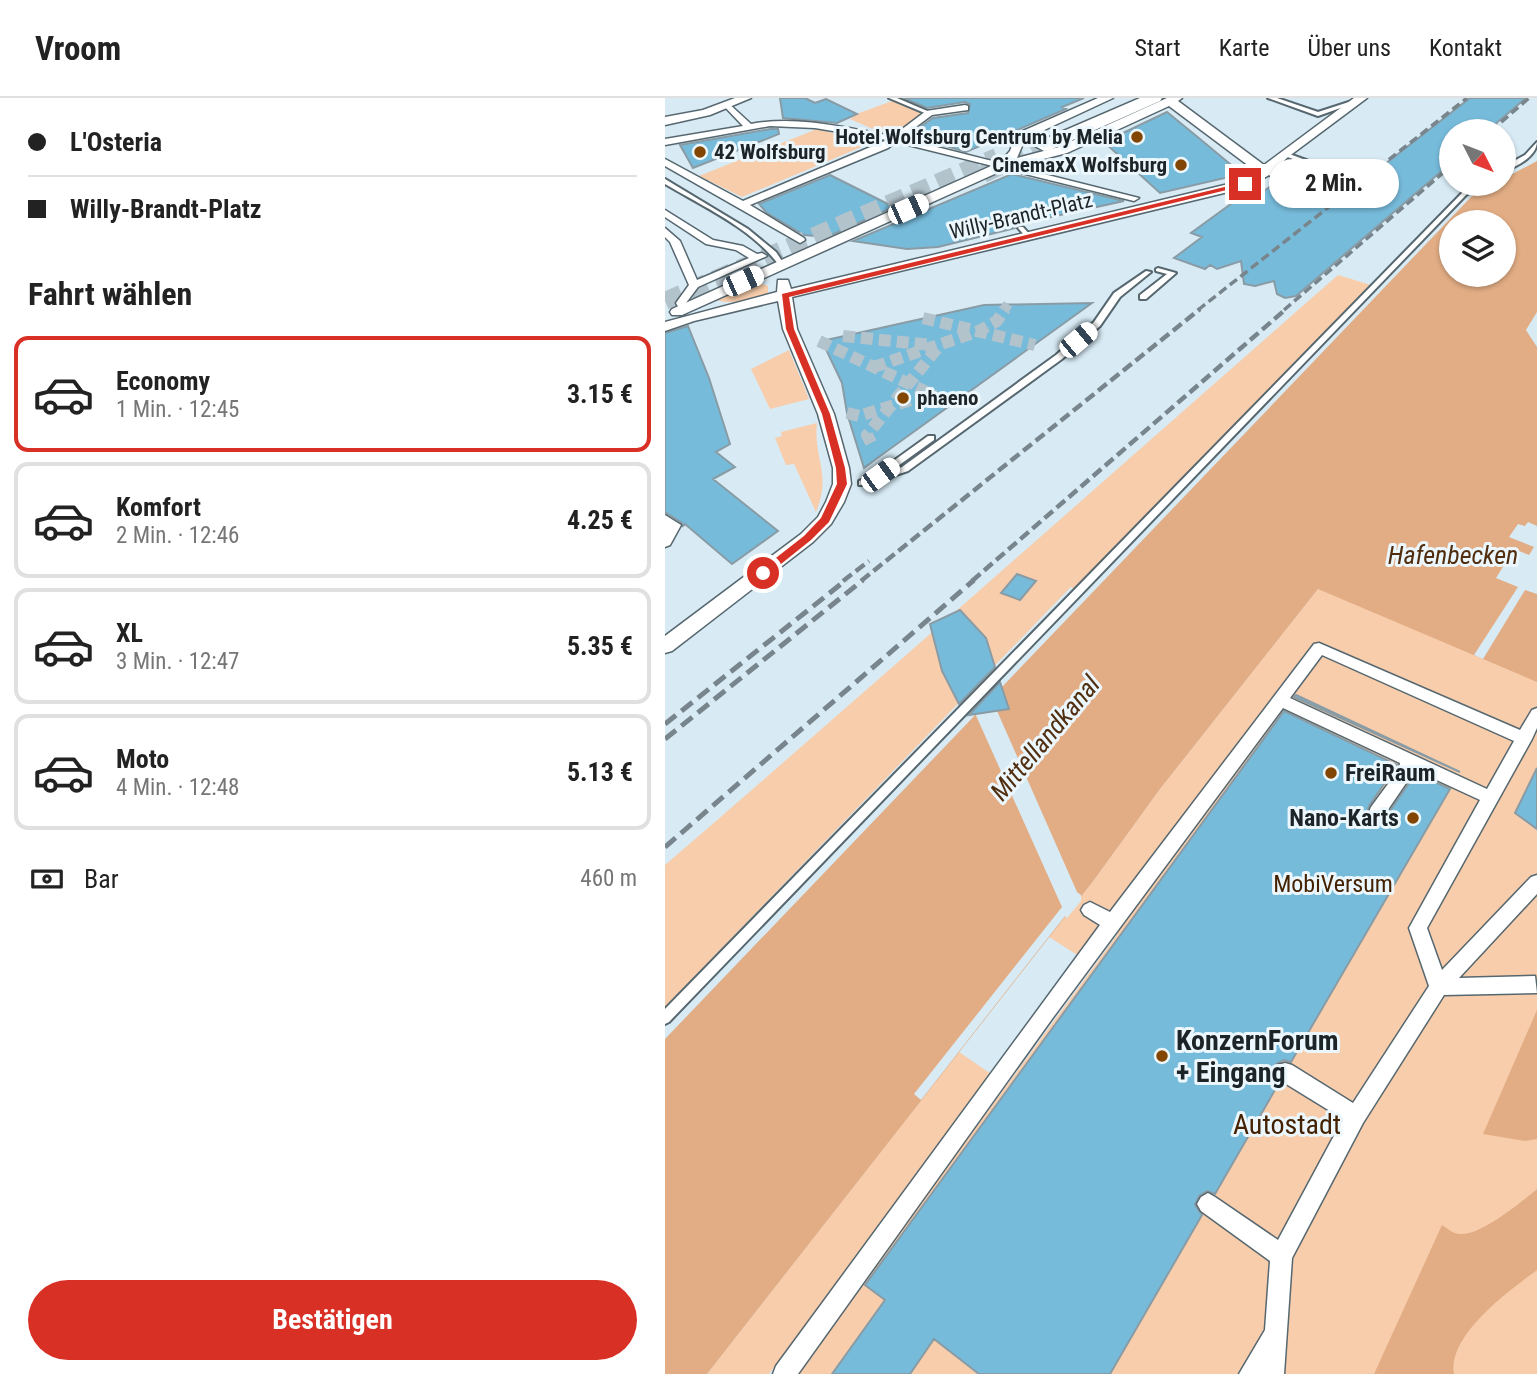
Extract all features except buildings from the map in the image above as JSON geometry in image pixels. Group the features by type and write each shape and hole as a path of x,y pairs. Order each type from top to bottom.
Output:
{"main road":[{"path":"1036,148 1132,98"},
{"path":"1036,148 1167,99"}],"street":[{"path":"665,121 745,98"},
{"path":"1036,148 1020,137 1107,98"},
{"path":"665,316 781,264 977,183 1012,159 1036,148 1089,142 1167,99 1265,172"},
{"name":"Willy-Brandt-Platz","path":"785,295 1024,232 1164,199 1245,184 1265,172 1284,154 1359,99"},
{"path":"727,105 749,127"},
{"path":"743,205 885,146 929,113 965,108"},
{"path":"665,142 769,123 815,125 894,139 1134,198"},
{"path":"1004,165 1036,148"},
{"path":"665,162 800,240"},
{"path":"665,213 710,242"},
{"path":"665,231 675,242 694,285"},
{"path":"675,242 710,242 739,248 759,257 694,285 681,303 740,304 785,295"},
{"path":"665,646 807,538 825,520 842,484 841,468 826,414 790,329 781,264"},
{"path":"665,327 689,318 785,295"},
{"path":"665,519 674,525 665,542"},
{"path":"784,1374 1011,1072 1096,955 1113,923 1319,648 1524,739"},
{"path":"1281,700 1491,798"},
{"path":"1439,987 1417,928 1537,714"},
{"path":"1377,812 1407,771 1408,760"},
{"path":"1273,1374 1281,1256 1356,1116 1439,987 1537,882"},
{"path":"1090,910 1113,923"},
{"path":"1439,987 1535,985"},
{"path":"1285,1072 1356,1116"},
{"path":"1208,1204 1281,1256"},
{"path":"1250,1374 1276,1334"}],"lane":[{"path":"892,98 929,113"},
{"path":"1271,98 1318,114 1359,99"},
{"path":"1516,162 1527,156 1537,144"},
{"path":"1265,172 1292,179 1308,176 1314,171 1312,164 1284,154"},
{"path":"665,181 759,242 777,256 781,264"},
{"path":"665,1018 1462,196"},
{"path":"1143,297 1173,274 1159,270"},
{"path":"842,484 862,483 905,469 1059,357 1097,324 1117,295 1148,272"},
{"path":"862,483 880,475 931,438"}],"green space":[{"path":"892,101 923,114 894,133 875,130 850,119 853,118 851,116"},
{"path":"817,129 871,143 742,197 699,176"},
{"path":"1338,275 1371,285 1074,589 1071,587 1064,594 665,1007 665,865"},
{"path":"760,283 768,286 768,294 735,302 715,300"},
{"path":"789,350 809,399 770,409 751,369"},
{"name":"Autostadt","path":"1537,383 1537,1374 795,1374 1117,935 1111,921 1082,958 1049,937 1160,789 1318,589"},
{"path":"817,423 822,487 816,512 794,464 786,465 775,438 782,436 781,432"},
{"path":"959,1052 994,1076 769,1374 707,1374"}],"water":[{"path":"1537,161 1537,312 1526,330 1537,347 1537,682 1318,589 707,1374 665,1374 665,1039 1439,230 1439,287 1516,287 1516,210 1459,210 1471,197 1516,196 1516,172"},
{"path":"1537,1010 1537,1139 1525,1141 1483,1134"},
{"path":"1537,1189 1537,1270 1497,1301 1470,1329 1454,1359 1454,1374 1374,1374 1442,1225 1458,1234 1479,1230"}],"pier":[{"path":"1528,522 1537,526 1537,594 1525,590 1483,659 1474,655 1518,587 1496,578 1514,549 1529,555 1534,547 1509,537 1518,524 1525,526"},
{"path":"990,695 1077,892 1081,895 1081,901 1067,918 1065,916 921,1100 914,1094 1062,907 974,711"}],"tunnel":[{"path":"983,174 1044,146"},
{"path":"665,301 997,157"},
{"path":"1004,310 1008,304"},
{"path":"978,331 997,321 1005,309"},
{"path":"923,318 978,331"},
{"path":"874,367 978,331"},
{"path":"978,331 1035,345"},
{"path":"843,336 931,345"},
{"path":"819,341 909,384"},
{"path":"909,384 939,346"},
{"path":"890,407 909,384"},
{"path":"909,384 931,394"},
{"path":"890,407 931,394"},
{"path":"931,394 935,396"},
{"path":"847,413 859,416 890,407"},
{"path":"871,443 867,435 890,407"}],"railway":[{"path":"1198,310 1467,98"},
{"path":"1505,119 1529,98"},
{"path":"1284,310 1439,176"},
{"path":"861,581 1200,309"},
{"path":"972,581 1286,309"},
{"path":"843,581 869,561"},
{"path":"665,724 846,580"},
{"path":"665,739 863,580"},
{"path":"665,847 974,580"}],"place":[{"name":"Hotel Wolfsburg Centrum by Melia","path":"1137,137"},
{"name":"42 Wolfsburg","path":"700,152"},
{"name":"CinemaxX Wolfsburg","path":"1181,165"},
{"name":"phaeno","path":"903,398"},
{"name":"FreiRaum","path":"1331,773"},
{"name":"Nano-Karts","path":"1413,818"},
{"name":"KonzernForum + Eingang","path":"1162,1056"}],"route":[{"path":"763,573 825,520 842,484 841,468 826,414 790,329 785,295 958,251 1245,184"}],"water label":[{"name":"Hafenbecken","path":"1453,555"},
{"name":"Mittellandkanal","path":"1045,738"}],"park label":[{"name":"MobiVersum","path":"1333,884"}]}
